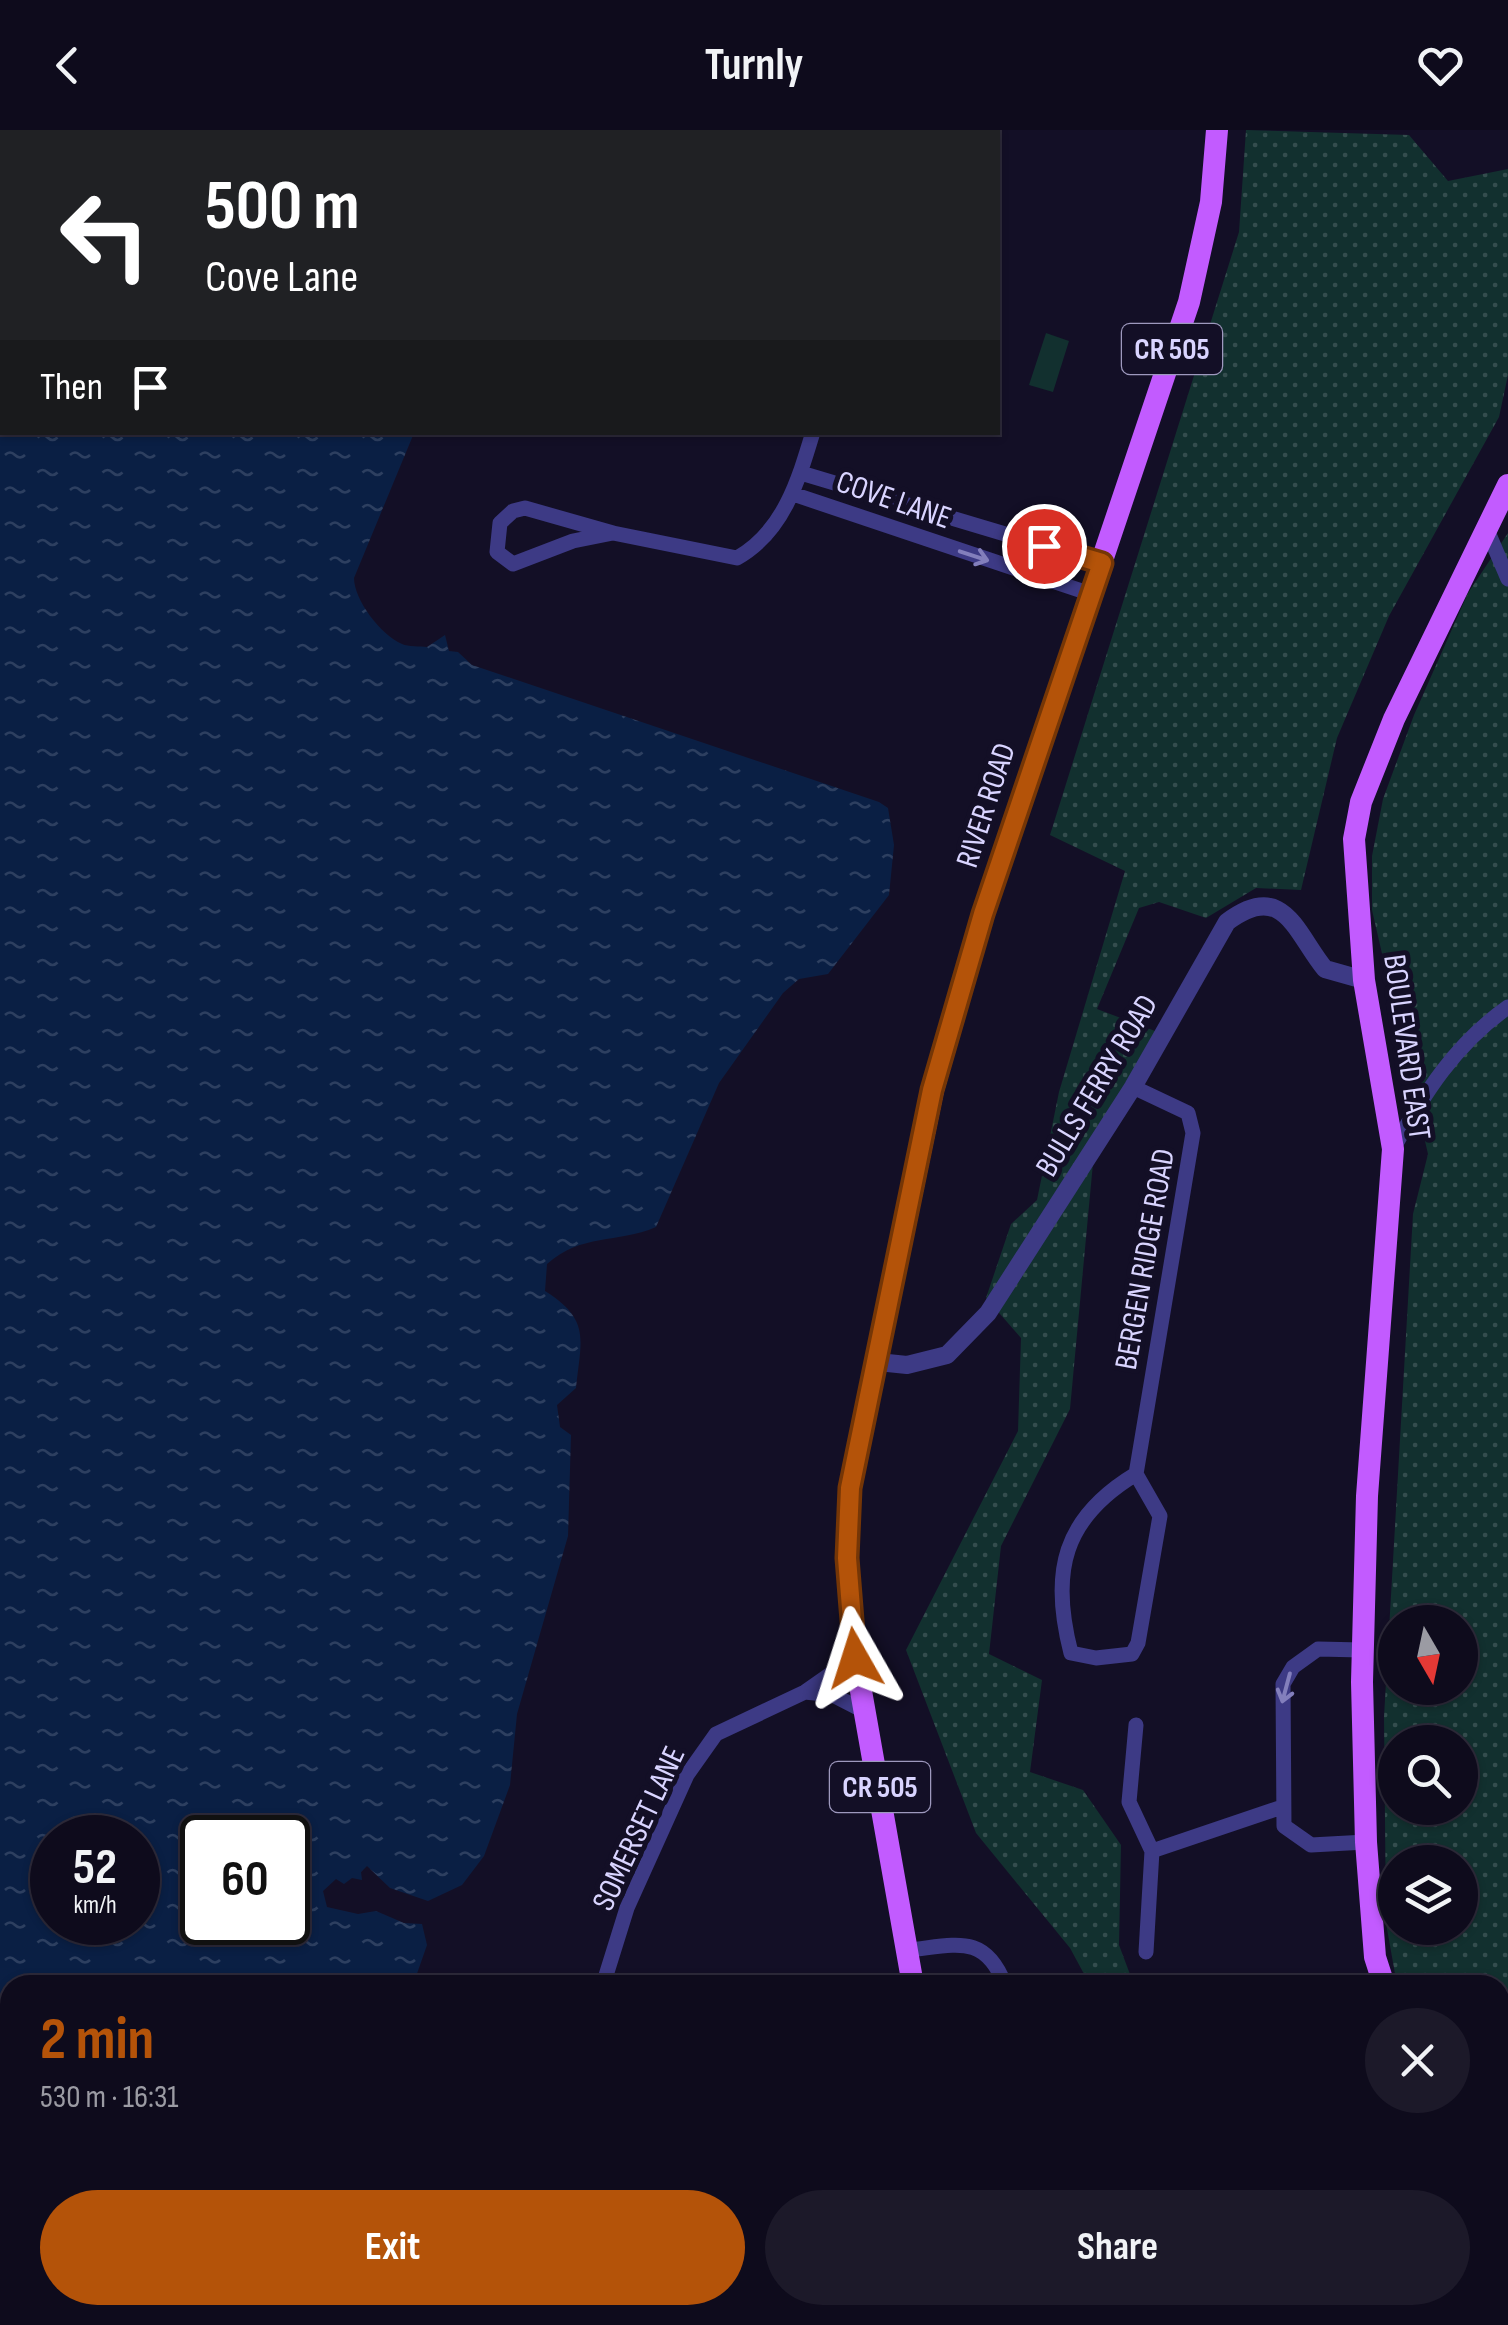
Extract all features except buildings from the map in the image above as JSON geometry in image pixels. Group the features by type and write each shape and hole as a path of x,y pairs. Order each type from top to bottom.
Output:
{"main road":[{"name":"RIVER ROAD","path":"912,1975 855,1658 847,1558 850,1488 932,1090 983,914 1193,285 1212,202 1217,130"},
{"name":"BOULEVARD EAST","path":"1381,1975 1375,1957 1366,1842 1362,1650 1367,1496 1392,1148 1364,980 1352,864 1361,802 1394,718 1508,485"},
{"path":"1375,1957 1376,1975"}],"street":[{"path":"613,533 573,541 513,564 497,552 500,523 512,511 525,508 613,533 737,558 762,544 793,494 812,435"},
{"name":"COVE LANE","path":"801,473 1102,563"},
{"name":"COVE LANE","path":"793,494 1091,594"},
{"path":"1486,525 1508,579"},
{"name":"BULLS FERRY ROAD","path":"878,1362 906,1365 947,1355 988,1313 1133,1087 1217,936 1237,914 1262,908 1288,915 1325,968 1364,980"},
{"path":"1392,1148 1441,1070 1464,1042 1508,1007"},
{"name":"BERGEN RIDGE ROAD","path":"1133,1087 1188,1113 1193,1133 1136,1474"},
{"path":"1136,1474 1160,1516 1138,1644 1132,1654 1096,1658 1071,1653 1061,1616 1063,1559 1068,1544 1099,1496 1136,1474"},
{"path":"1362,1650 1318,1649 1293,1667 1283,1684 1282,1807 1284,1826 1311,1845 1366,1842"},
{"name":"SOMERSET LANE","path":"606,1975 626,1908 687,1775 716,1734 805,1692 855,1658"},
{"path":"805,1692 844,1698 866,1712"},
{"path":"1136,1726 1129,1802 1152,1851 1146,1952"},
{"path":"1152,1851 1282,1807"},
{"path":"909,1950 954,1945 982,1948 996,1962 1001,1975"}],"green space":[{"path":"1246,130 1409,135 1448,181 1508,169 1508,375 1499,417 1389,616 1337,738 1301,890 1256,888 1206,918 1159,902 1139,908 1097,1009 1163,1034 1093,1163 1070,1409 1001,1546 989,1654 1042,1680 1030,1772 1083,1790 1121,1845 1119,1945 1130,1975 1085,1975 1070,1948 976,1833 906,1650 1018,1431 1021,1338 986,1298 1011,1224 1037,1200 1059,1092 1125,871 1050,835 1239,232"},
{"path":"1046,333 1069,341 1053,392 1029,385"},
{"path":"1508,533 1508,1975 1395,1975 1390,1945 1478,1945 1478,1845 1385,1845 1385,1825 1478,1825 1478,1725 1384,1725 1384,1717 1385,1705 1478,1705 1478,1605 1390,1605 1413,1214 1428,1154 1372,910 1372,856 1383,799 1414,715 1468,593"}],"water":[{"path":"0,435 413,435 354,578 364,606 386,633 405,645 427,647 445,635 449,651 458,652 472,665 888,808 894,845 889,895 828,974 799,979 783,993 719,1083 656,1227 586,1243 547,1264 545,1291 570,1312 581,1343 576,1388 557,1405 560,1427 571,1435 568,1536 517,1714 510,1785 484,1856 462,1885 428,1901 390,1888 367,1866 361,1872 362,1880 352,1878 344,1884 336,1879 323,1891 327,1907 358,1914 376,1911 404,1923 422,1924 427,1945 416,1975 0,1975"}],"route":[{"path":"855,1658 847,1558 850,1488 932,1090 983,914 1102,563 1044,546"}]}
